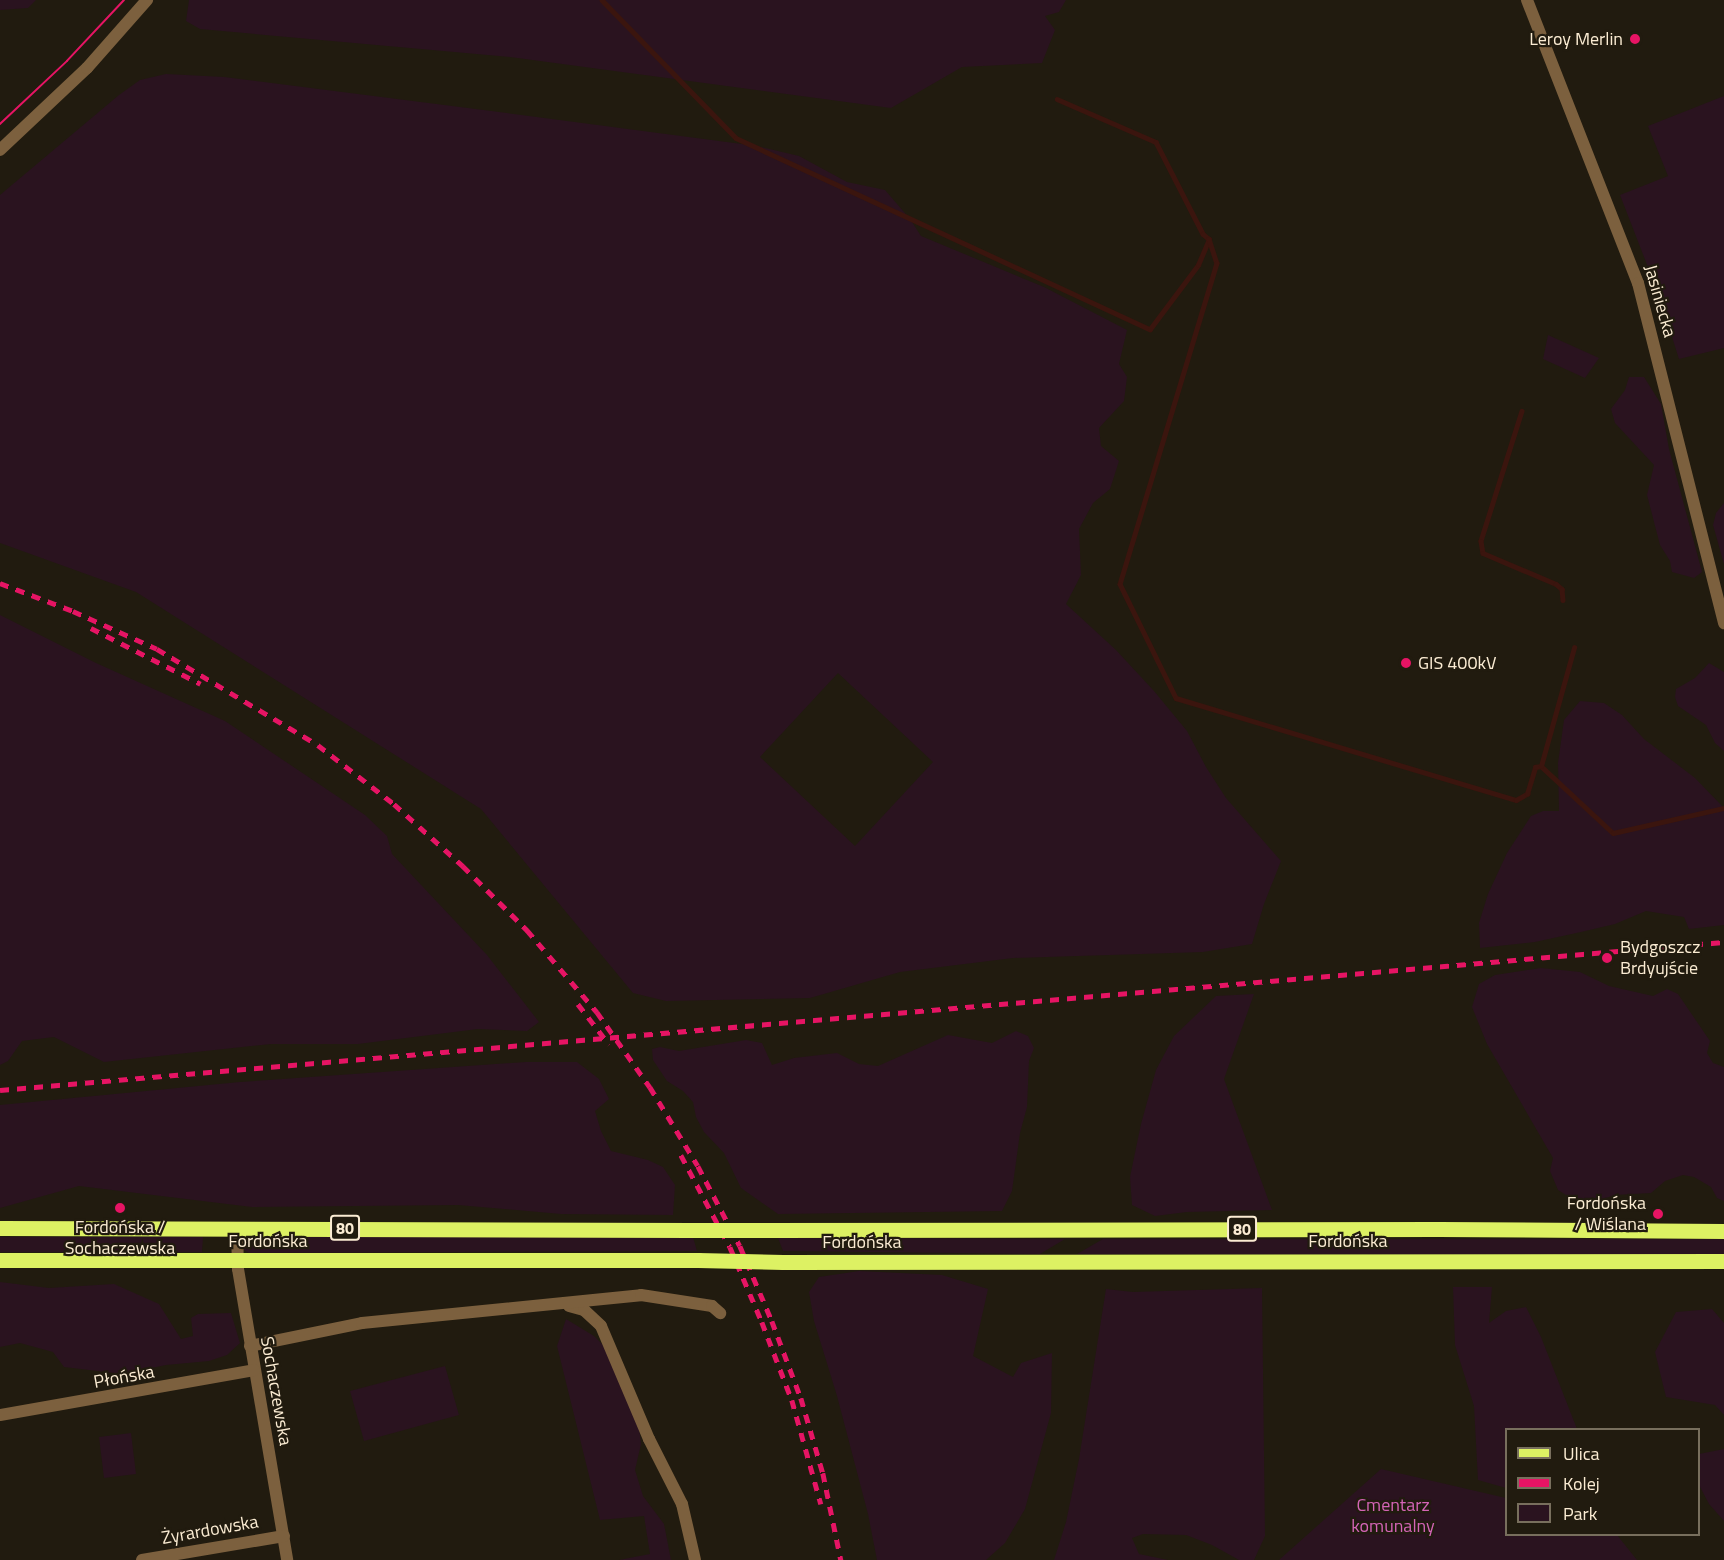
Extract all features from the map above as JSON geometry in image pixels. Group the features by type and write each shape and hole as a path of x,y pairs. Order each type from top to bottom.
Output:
{"main road":[{"name":"Fordońska","path":"0,1228 1724,1231"},
{"name":"Fordońska","path":"0,1260 1724,1261"}],"street":[{"path":"0,150 87,68 147,0"},
{"name":"Jasiniecka","path":"1527,0 1638,283 1724,623"},
{"name":"Sochaczewska","path":"237,1227 238,1260 250,1346 285,1536 287,1560"},
{"path":"250,1346 362,1323 641,1295 712,1306 720,1313"},
{"path":"562,1304 584,1310 601,1326 649,1439 682,1504 695,1560"},
{"name":"Płońska","path":"0,1415 254,1370"},
{"name":"Żyrardowska","path":"142,1560 285,1536"}],"green space":[{"path":"0,0 36,0 28,8 0,10"},
{"path":"189,0 1066,0 1059,12 1045,16 1055,30 1042,63 962,67 891,108 510,57 200,29 186,21"},
{"path":"166,74 224,77 757,146 799,156 847,182 885,190 910,219 921,236 1044,287 1127,330 1119,364 1127,377 1124,401 1099,428 1101,446 1119,461 1110,489 1093,503 1079,529 1081,575 1066,604 1116,650 1154,691 1187,731 1226,798 1281,861 1264,904 1252,944 1203,952 1013,958 900,972 810,998 666,1001 633,993 481,809 136,592 0,543 0,195 140,80","holes":["838,673 933,762 855,846 760,757"]},
{"path":"1724,96 1724,348 1679,359 1658,293 1620,195 1668,176 1648,126"},
{"path":"1548,335 1599,358 1585,378 1543,359"},
{"path":"1629,377 1644,377 1661,404 1669,449 1702,572 1694,578 1672,572 1670,561 1660,545 1647,495 1654,465 1615,423 1611,409 1625,390"},
{"path":"1724,503 1724,564 1713,525 1716,513"},
{"path":"0,615 96,663 225,721 365,815 387,836 392,854 487,955 539,1022 527,1031 478,1029 358,1044 271,1044 104,1062 54,1037 22,1041 8,1061 0,1065"},
{"path":"1709,663 1724,672 1724,751 1715,743 1706,725 1678,706 1675,697 1676,689 1695,678"},
{"path":"1580,701 1604,703 1622,715 1644,739 1695,778 1724,808 1724,925 1689,929 1684,917 1646,911 1615,924 1581,932 1535,942 1480,948 1479,923 1488,894 1507,853 1531,816 1543,811 1559,811 1558,763 1564,720"},
{"path":"1541,968 1580,972 1609,986 1653,996 1667,989 1678,994 1710,1041 1707,1053 1713,1063 1724,1067 1724,1201 1717,1198 1711,1187 1694,1177 1683,1175 1665,1181 1651,1193 1615,1195 1596,1201 1574,1200 1558,1190 1550,1171 1553,1158 1487,1044 1472,1007 1479,984 1495,975"},
{"path":"1254,994 1224,1079 1272,1210 1187,1212 1155,1216 1132,1205 1130,1177 1141,1124 1156,1070 1174,1036 1216,996"},
{"path":"1016,1031 1028,1036 1034,1048 1029,1061 1027,1107 1020,1133 1012,1191 1002,1211 778,1214 741,1188 724,1153 704,1132 696,1117 693,1102 683,1091 667,1081 653,1060 652,1049 660,1047 679,1051 746,1040 762,1043 772,1065 794,1058 837,1053 859,1064 878,1066 948,1035 992,1043"},
{"path":"526,1062 577,1062 599,1079 609,1099 595,1111 601,1131 611,1151 648,1160 663,1167 675,1185 673,1215 561,1214 458,1205 252,1207 79,1186 0,1208 0,1105 240,1082"},
{"path":"0,1237 203,1237 202,1252 0,1252"},
{"path":"257,1237 693,1237 697,1251 249,1253 244,1250 244,1242"},
{"path":"778,1238 1065,1239 1040,1254 783,1251"},
{"path":"1103,1239 1724,1239 1724,1255 1077,1254"},
{"path":"859,1271 942,1275 988,1289 973,1356 1013,1377 1021,1363 1052,1353 1051,1413 1025,1509 1005,1543 986,1560 877,1560 868,1514 837,1396 814,1321 809,1292 819,1277"},
{"path":"0,1282 49,1288 114,1284 159,1304 181,1339 193,1336 191,1318 198,1314 231,1313 240,1343 227,1355 209,1361 166,1365 123,1374 64,1367 53,1352 20,1343 0,1347"},
{"path":"1453,1287 1492,1287 1489,1323 1506,1311 1526,1307 1541,1337 1577,1428 1505,1428 1505,1488 1478,1480 1474,1406 1455,1345"},
{"path":"1262,1288 1265,1536 1254,1560 1239,1560 1212,1545 1186,1535 1143,1534 1132,1538 1139,1554 1168,1560 1054,1560 1066,1522 1079,1459 1106,1289 1133,1292"},
{"path":"1712,1309 1724,1323 1724,1415 1715,1405 1666,1397 1655,1352 1676,1312"},
{"path":"566,1319 594,1336 612,1354 638,1418 641,1444 635,1470 643,1496 664,1524 671,1560 619,1560 650,1554 644,1516 600,1520 557,1346"},
{"path":"445,1366 459,1415 364,1441 350,1391"},
{"path":"131,1433 136,1474 104,1478 99,1437"},
{"path":"1724,1449 1724,1521 1709,1504 1700,1487 1700,1454"},
{"name":"Cmentarz komunalny","path":"1381,1469 1505,1498 1505,1536 1618,1536 1637,1560 1279,1560"}],"waterway":[{"path":"602,0 736,138 1150,329 1198,265 1209,239"},
{"path":"1057,99 1156,142 1203,234 1209,239 1217,263 1120,584 1176,698 1516,800 1527,794 1535,767 1541,766 1613,833 1724,808"},
{"path":"1522,411 1481,541 1483,553 1556,584 1562,589 1563,600"},
{"path":"1541,766 1574,648"}],"tram line":[{"path":"0,124 67,61 124,0"}],"railway":[{"path":"0,583 73,611 157,649 318,745 394,804 463,866 527,930 597,1012 650,1087 698,1166 740,1246 801,1398 823,1473 841,1560"},
{"path":"91,628 201,684"},
{"path":"0,1090 1724,942"},
{"path":"578,1004 609,1044"},
{"path":"681,1155 730,1247 762,1322 792,1400 821,1504"}],"place":[{"name":"Leroy Merlin","path":"1635,39"},
{"name":"GIS 400kV","path":"1406,663"},
{"name":"Bydgoszcz Brdyujście","path":"1607,958"},
{"name":"Fordońska / Sochaczewska","path":"120,1208"},
{"name":"Fordońska / Wiślana","path":"1658,1214"}]}
